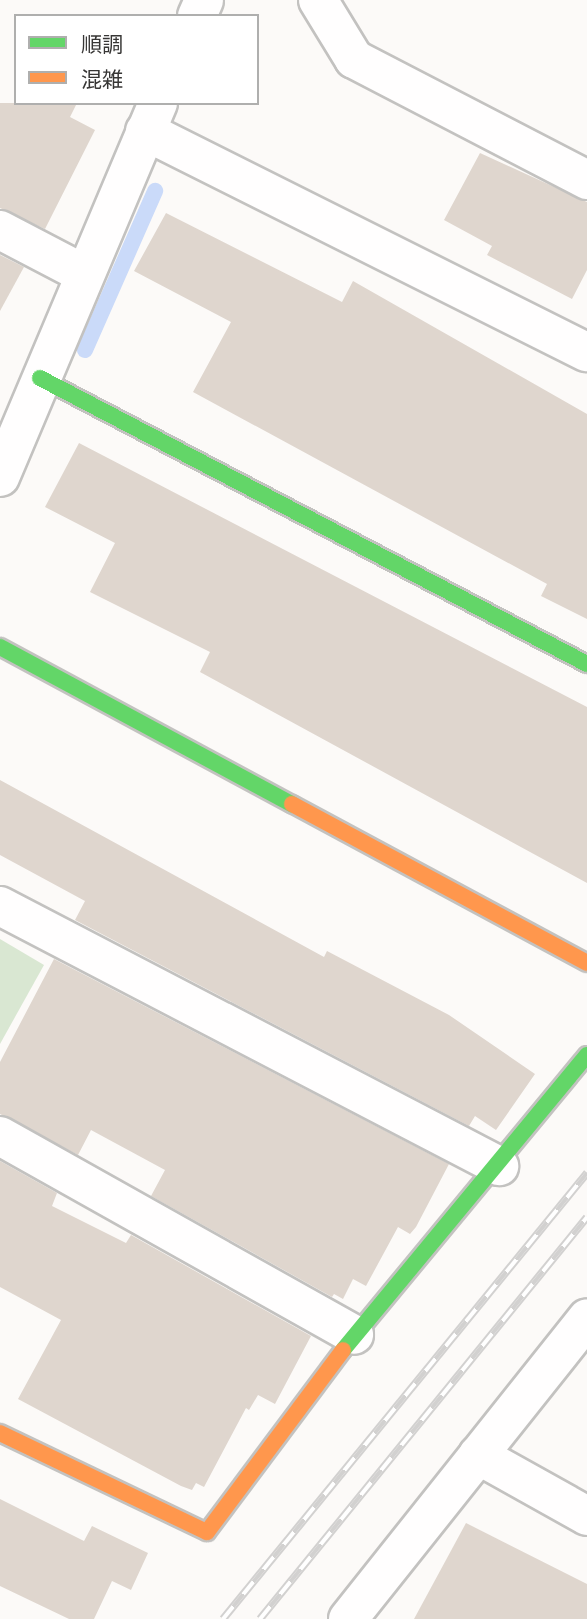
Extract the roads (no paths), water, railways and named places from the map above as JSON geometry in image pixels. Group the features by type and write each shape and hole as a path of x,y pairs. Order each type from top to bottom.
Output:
{"street":[{"path":"317,0 354,59 587,180"},
{"path":"0,477 152,117 587,352"},
{"path":"0,230 85,274"},
{"path":"40,378 587,664"},
{"path":"0,647 587,963"},
{"path":"0,906 499,1166"},
{"path":"0,1433 207,1532 354,1335 499,1166 587,1055"},
{"path":"0,1136 354,1335"},
{"path":"348,1619 587,1319"},
{"path":"478,1455 587,1516"}],"waterway":[{"path":"85,350 155,191"}],"railway":[{"path":"223,1619 587,1173"},
{"path":"260,1619 587,1217"}]}
